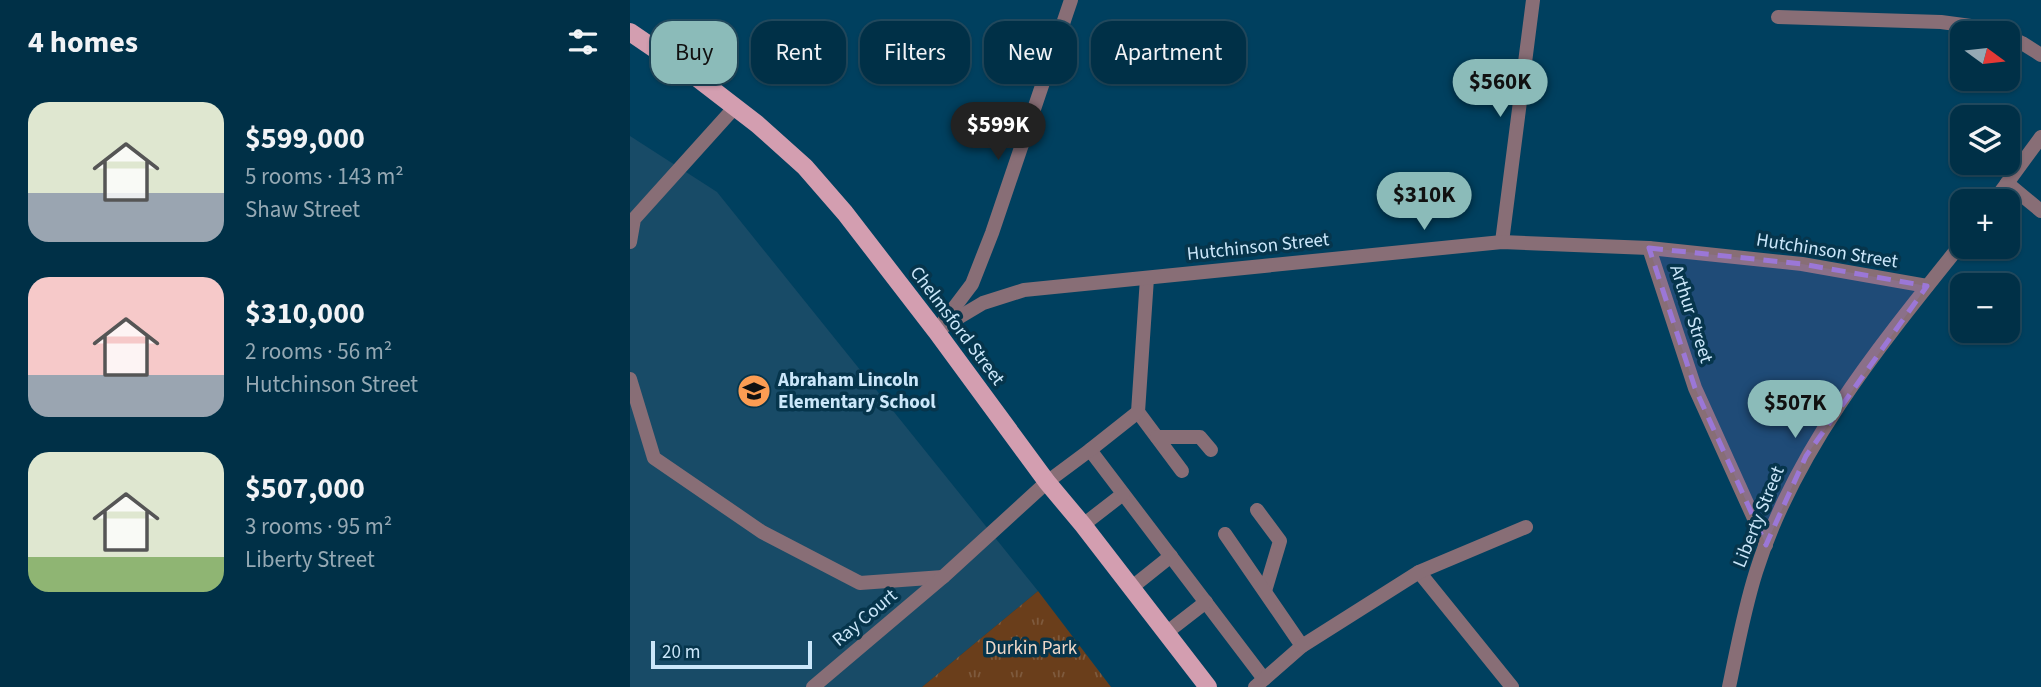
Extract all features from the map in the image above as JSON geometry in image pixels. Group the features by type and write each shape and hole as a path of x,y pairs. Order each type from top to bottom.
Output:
{"main road":[{"name":"Chelmsford Street","path":"630,32 696,77 806,167 845,213 1047,482 1208,687"}],"street":[{"path":"936,331 972,284 1071,0"},
{"path":"1502,242 1533,0"},
{"path":"1777,17 1950,23"},
{"path":"2020,42 2041,55"},
{"path":"630,242 634,219 735,107"},
{"path":"2003,189 2041,137"},
{"path":"2007,183 2041,211"},
{"name":"Hutchinson Street","path":"936,331 983,303 1024,290 1502,242 1649,248 1802,264 1927,286"},
{"name":"Arthur Street","path":"1649,248 1695,388 1766,545"},
{"name":"Liberty Street","path":"1728,687 1755,574 1806,456 1891,332 1950,258"},
{"path":"1147,278 1138,412 1182,471"},
{"path":"630,379 654,458 762,533 860,583 943,577"},
{"name":"Ray Court","path":"813,687 943,577 1047,482 1138,412"},
{"path":"1157,437 1200,437 1211,450"},
{"path":"1090,450 1206,602 1259,683 1303,646 1419,572 1526,527"},
{"path":"1083,525 1123,494"},
{"path":"1257,510 1280,541 1265,591"},
{"path":"1225,534 1303,646"},
{"path":"1131,588 1171,556"},
{"path":"1419,572 1512,687"},
{"path":"1167,633 1206,602"}],"highlighted area":[{"path":"1649,248 1802,264 1927,286 1806,456 1766,545 1695,388"}],"shaded area":[{"name":"Abraham Lincoln Elementary School","path":"630,136 717,192 1038,591 922,687 630,687"}],"green space":[{"name":"Durkin Park","path":"1038,591 1111,687 922,687"}],"place":[{"name":"Abraham Lincoln Elementary School","path":"754,391"}]}
